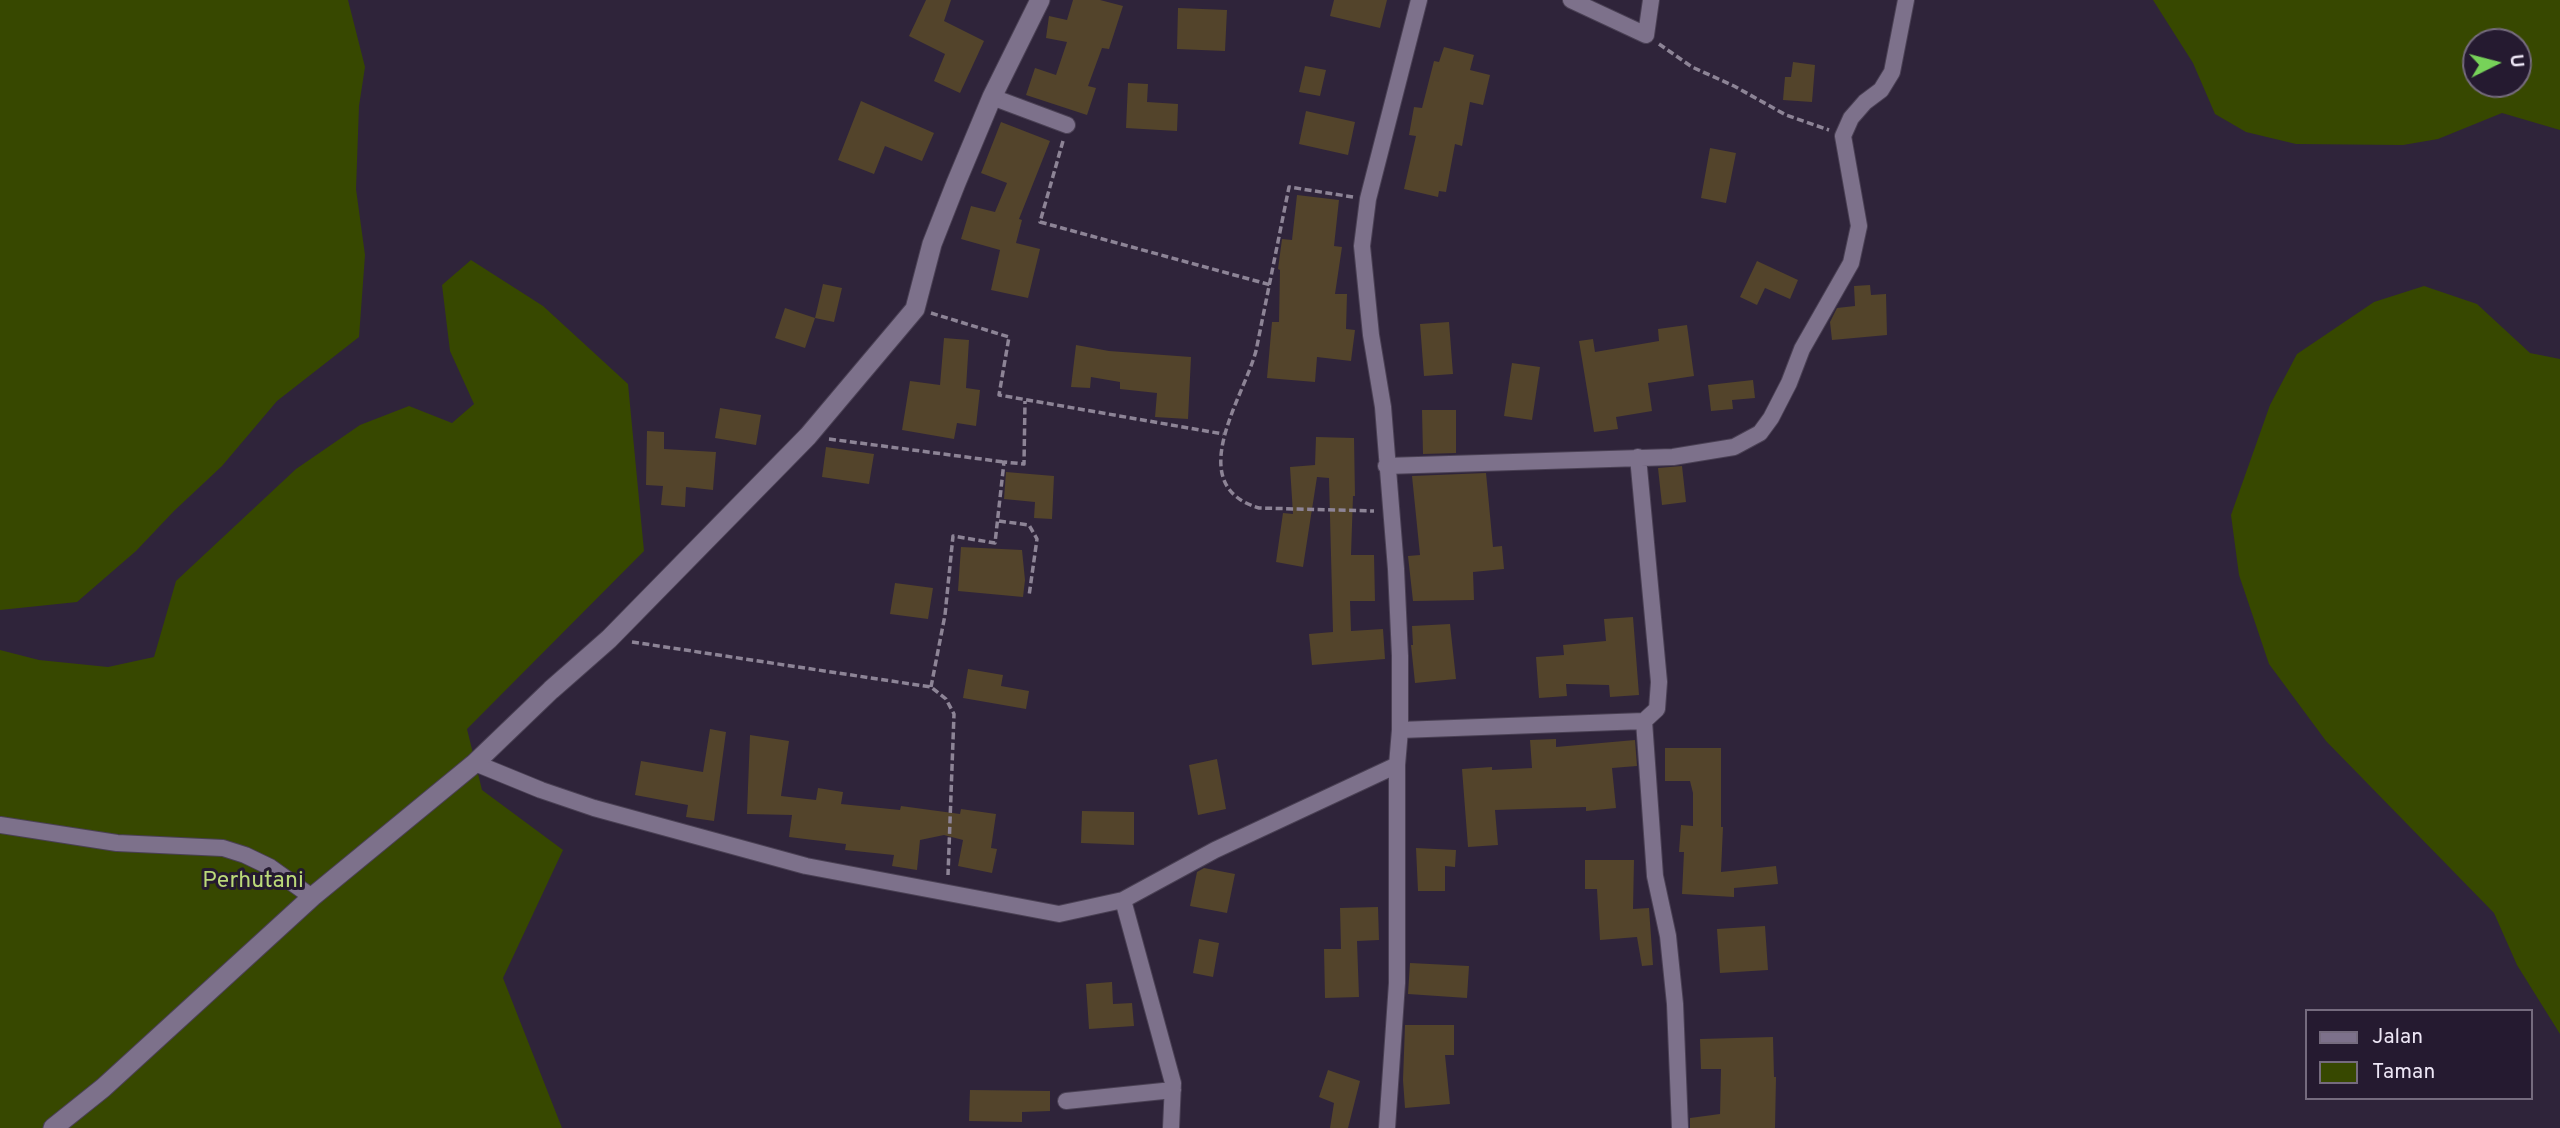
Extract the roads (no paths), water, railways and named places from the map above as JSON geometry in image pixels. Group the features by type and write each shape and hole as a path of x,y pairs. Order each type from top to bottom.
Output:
{"street":[{"path":"52,1128 103,1088 312,897 475,763 551,690 610,639 808,436 915,309 932,244 992,97 1040,0"},
{"path":"1387,1128 1397,983 1400,656 1382,407 1362,246 1368,200 1419,0"},
{"path":"1571,0 1646,35 1651,0"},
{"path":"1385,466 1673,457 1734,447 1760,433 1789,383 1802,349 1852,263 1859,226 1843,135 1851,118 1865,102 1881,90 1892,72 1906,0"},
{"path":"992,97 1067,125"},
{"path":"1400,730 1644,721 1657,709 1659,682 1638,457"},
{"path":"1644,721 1655,876 1668,936 1675,1004 1680,1128"},
{"path":"475,763 594,808 806,866 1059,914 1123,900 1214,850 1397,765"},
{"path":"0,825 117,843 223,848 270,867 312,897"},
{"path":"1123,900 1173,1090 1171,1128"},
{"path":"1066,1101 1173,1090"}],"park label":[{"name":"Perhutani","path":"253,882"}]}
